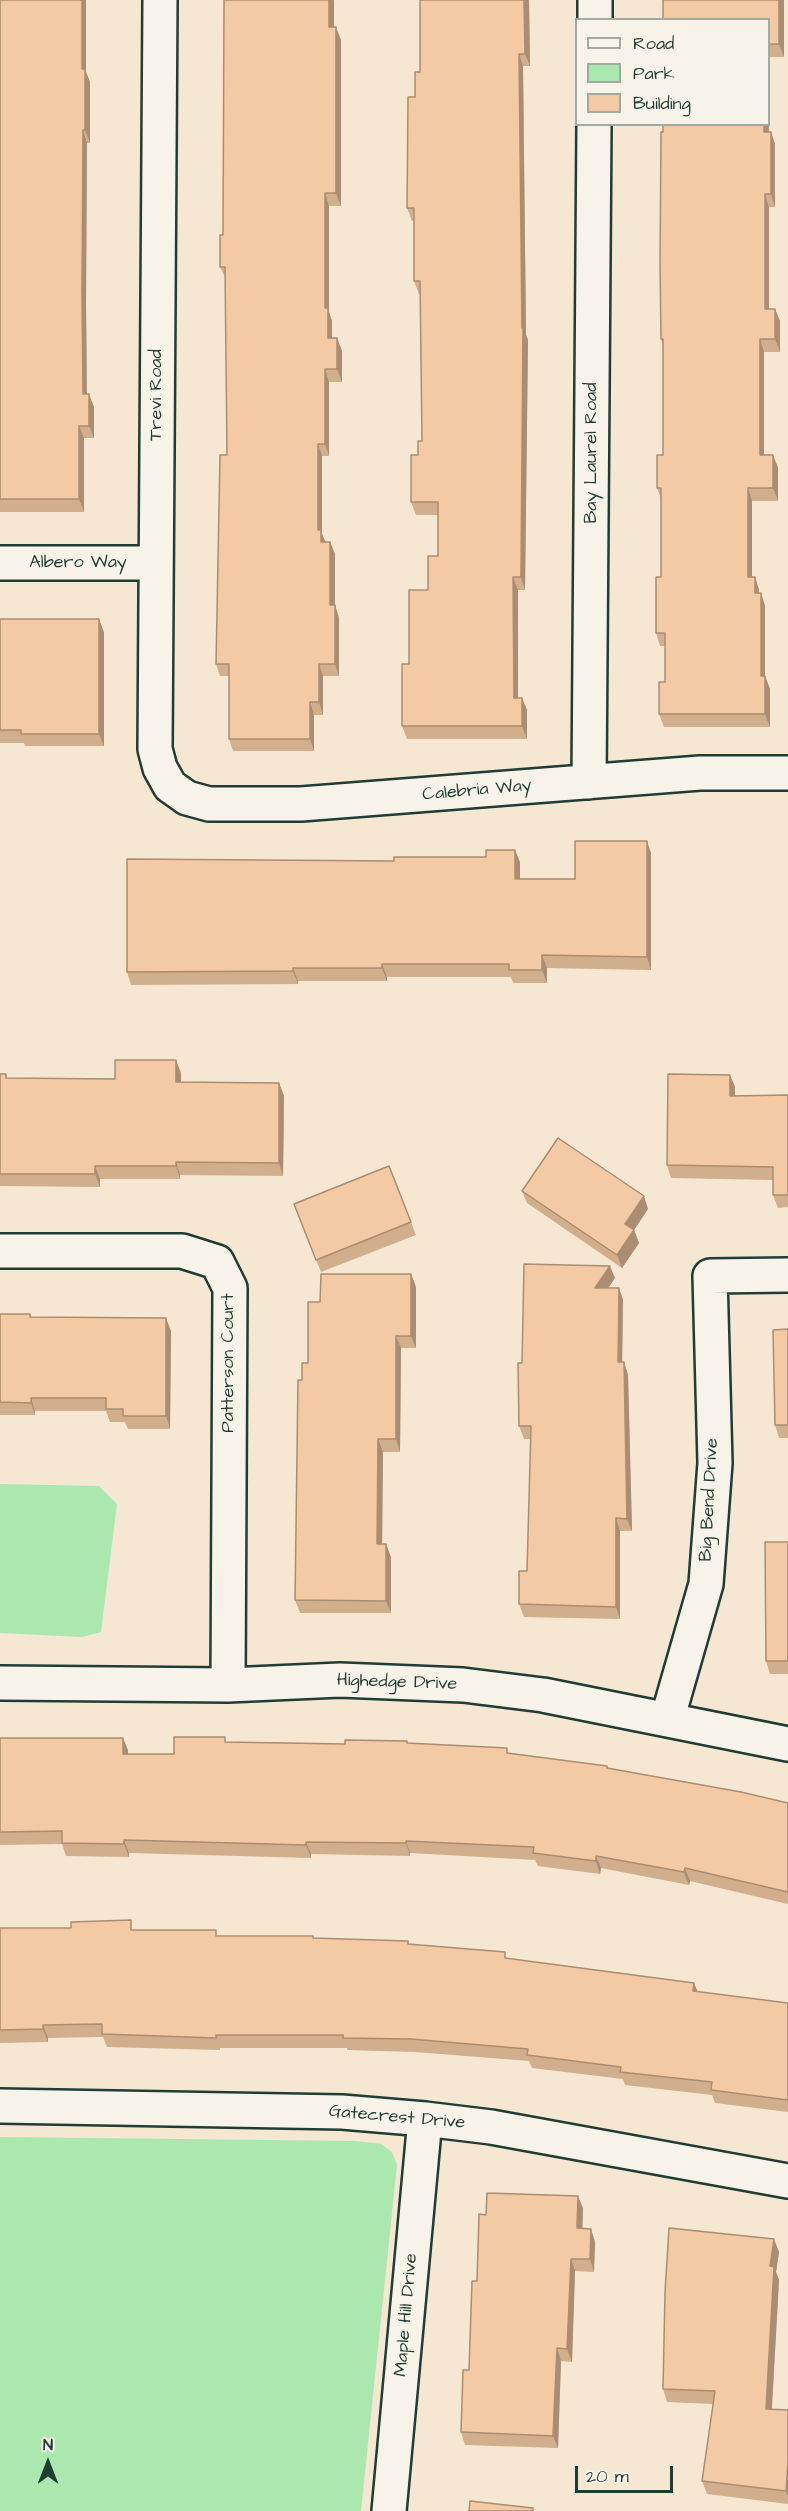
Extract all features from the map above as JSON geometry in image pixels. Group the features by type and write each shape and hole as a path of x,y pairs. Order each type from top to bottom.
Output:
{"street":[{"name":"Trevi Road","path":"160,0 155,749 160,768 170,786"},
{"path":"595,0 595,18"},
{"name":"Bay Laurel Road","path":"589,782 594,126"},
{"name":"Albero Way","path":"0,563 156,563"},
{"name":"Calebria Way","path":"170,786 187,798 209,804 302,804 700,773 788,773"},
{"name":"Patterson Court","path":"0,1251 182,1251 217,1262 230,1288 228,1684"},
{"name":"Big Bend Drive","path":"667,1720 706,1584 715,1463 710,1276 788,1275"},
{"name":"Highedge Drive","path":"0,1683 228,1684 340,1680 463,1685 543,1695 788,1744"},
{"name":"Gatecrest Drive","path":"0,2106 342,2112 425,2119 491,2127 788,2181"},
{"name":"Maple Hill Drive","path":"389,2511 425,2119"}],"green space":[{"path":"0,1484 99,1486 117,1504 101,1632 82,1637 0,1633"},
{"path":"0,2137 356,2141 381,2144 392,2152 397,2165 361,2511 0,2511"}],"building":[{"path":"0,0 82,0 82,69 85,69 83,394 89,394 89,426 79,426 79,499 0,499"},
{"path":"224,0 329,0 329,27 336,27 336,193 325,193 325,308 328,308 328,338 337,338 337,369 325,369 325,444 318,444 318,530 321,530 321,542 330,542 330,605 335,605 335,664 319,664 319,702 310,702 310,739 229,739 229,664 216,664 220,455 227,455 225,267 220,267 220,235 223,235"},
{"path":"420,0 524,0 525,54 519,54 523,328 521,577 513,577 514,698 522,698 522,726 402,726 402,664 409,664 409,590 428,590 428,556 438,556 438,502 411,502 411,455 418,455 418,441 422,441 420,281 414,281 414,208 407,208 408,97 415,97 415,72 420,72"},
{"path":"663,0 779,0 779,44 770,44 770,18 663,18"},
{"path":"663,126 764,126 764,132 771,132 771,194 765,194 765,309 775,309 775,339 760,339 760,455 773,455 773,488 748,488 748,577 755,577 755,593 761,593 761,676 765,676 765,714 659,714 659,682 665,682 665,633 656,633 656,577 661,577 661,488 657,488 657,455 663,455 663,339 661,339 660,264 661,132 663,132"},
{"path":"0,619 99,619 99,734 21,734 21,730 0,730"},
{"path":"575,841 647,841 647,957 542,955 542,970 509,970 509,964 382,964 382,968 293,968 293,971 127,972 127,859 394,861 394,857 486,857 486,850 515,850 515,879 575,879"},
{"path":"115,1060 176,1060 176,1082 279,1083 279,1163 176,1162 176,1166 95,1166 95,1174 0,1174 0,1074 6,1074 6,1078 115,1079"},
{"path":"668,1074 730,1075 730,1096 788,1095 788,1195 773,1195 773,1167 667,1165"},
{"path":"558,1138 644,1196 625,1224 634,1230 617,1255 522,1191"},
{"path":"389,1166 411,1222 316,1260 294,1204"},
{"path":"524,1264 610,1266 595,1288 619,1288 618,1362 624,1362 627,1519 616,1518 616,1607 519,1604 519,1571 527,1571 531,1426 519,1426 518,1363 522,1363"},
{"path":"321,1274 411,1274 411,1336 396,1336 396,1439 378,1439 377,1544 386,1544 386,1601 295,1600 298,1380 302,1380 302,1363 308,1363 308,1302 320,1302"},
{"path":"0,1314 30,1314 30,1317 166,1318 166,1416 123,1416 123,1409 106,1409 106,1398 31,1398 31,1403 0,1402"},
{"path":"788,1329 788,1425 775,1425 773,1330"},
{"path":"765,1542 788,1542 788,1661 766,1661"},
{"path":"174,1737 225,1737 225,1742 345,1744 345,1740 407,1741 407,1743 507,1748 507,1753 607,1766 607,1768 741,1792 788,1803 788,1892 685,1868 684,1872 596,1856 596,1861 533,1853 534,1847 406,1841 406,1843 306,1842 306,1845 124,1840 124,1844 62,1843 62,1831 0,1832 0,1738 123,1738 123,1754 174,1754"},
{"path":"131,1920 131,1930 216,1930 216,1936 313,1936 313,1938 408,1941 408,1944 505,1952 505,1958 694,1983 693,1991 788,2003 788,2100 711,2090 712,2082 620,2072 621,2067 527,2055 528,2049 411,2039 343,2038 343,2035 216,2035 216,2038 102,2034 102,2024 43,2025 43,2029 0,2030 0,1928 71,1928 71,1922"},
{"path":"487,2193 578,2196 577,2228 591,2229 590,2259 571,2259 567,2349 557,2348 553,2436 461,2432 463,2370 469,2370 472,2281 477,2281 479,2214 486,2215"},
{"path":"669,2228 774,2239 770,2266 774,2267 766,2409 788,2410 786,2491 702,2481 715,2391 663,2389"},
{"path":"470,2501 533,2508 533,2511 469,2511"}]}
